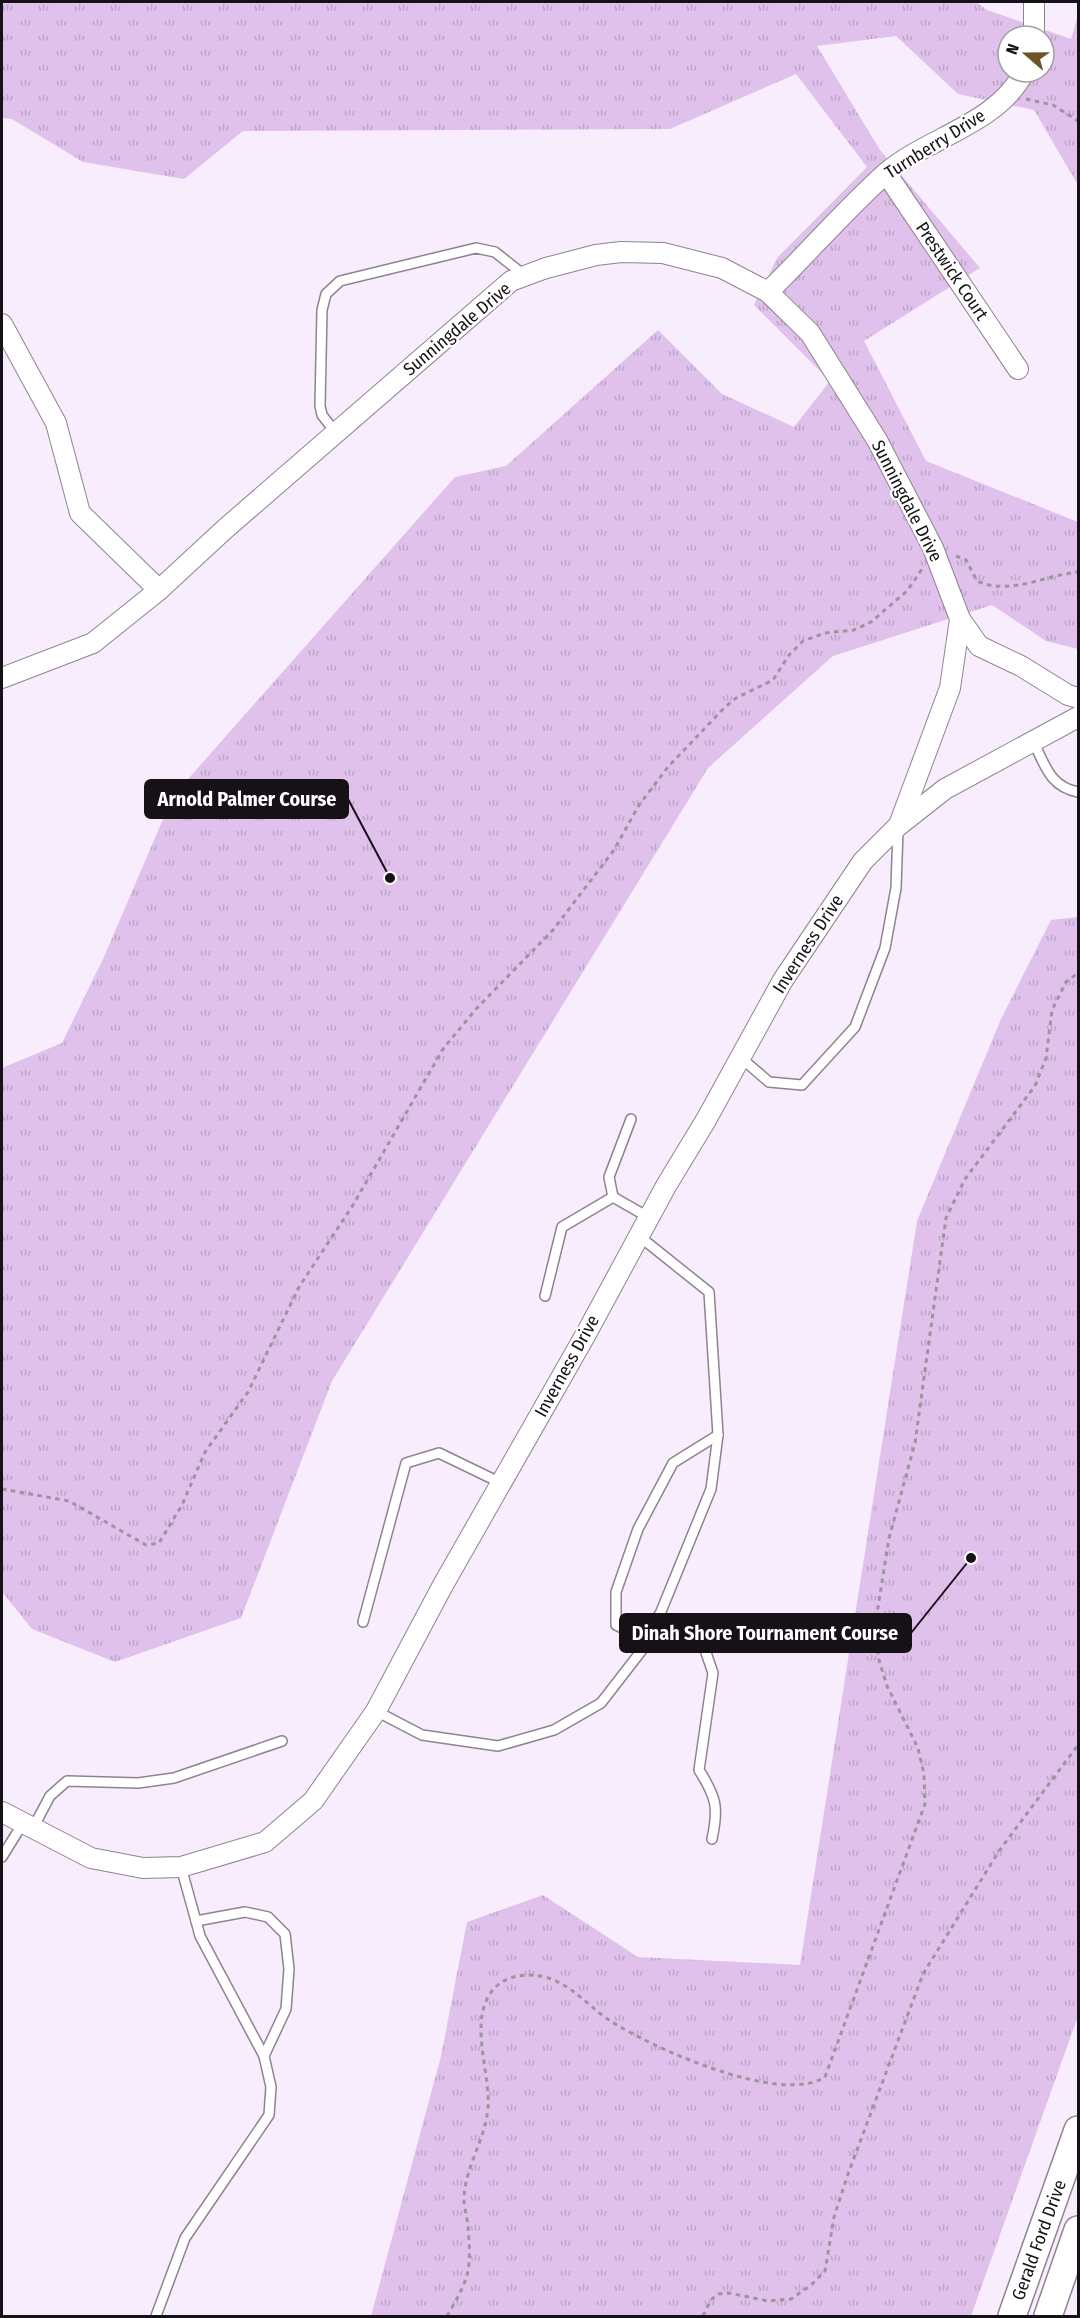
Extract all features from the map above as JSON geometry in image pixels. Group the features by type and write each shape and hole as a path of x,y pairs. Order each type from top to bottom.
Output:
{"main road":[{"name":"Gerald Ford Drive","path":"1012,2316 1078,2130"},
{"name":"Gerald Ford Drive","path":"1047,2316 1078,2230"}],"street":[{"path":"1034,2 1034,24"},
{"name":"Turnberry Drive","path":"768,292 886,173 991,109 1018,84"},
{"name":"Prestwick Court","path":"886,173 1018,369"},
{"name":"Sunningdale Drive","path":"2,678 93,643 159,590 511,281 571,260 638,251 682,257 722,268 768,292 810,333 877,440 938,562 960,619 979,646 1021,666 1068,695 1078,698"},
{"path":"2,324 56,423 81,513 159,590"},
{"name":"Sunningdale Drive","path":"898,826 950,688 960,619"},
{"name":"Inverness Drive","path":"2,1812 91,1858 142,1868 181,1867 265,1842 313,1801 376,1711 648,1217 706,1120 783,980 863,861 898,826 945,789 1078,717"}],"lane":[{"path":"336,433 322,415 320,406 322,310 330,289 340,281 476,248 495,252 525,276"},
{"path":"1033,741 1051,777 1062,789 1078,792"},
{"path":"740,1057 769,1082 802,1085 855,1028 885,948 896,888 898,826"},
{"path":"631,1119 609,1177 613,1197 648,1217"},
{"path":"545,1296 562,1227 613,1197"},
{"path":"376,1711 422,1735 498,1746 554,1730 601,1703 649,1641 711,1488 718,1435 709,1292 639,1235"},
{"path":"649,1641 616,1625 616,1592 638,1528 673,1462 718,1435"},
{"path":"363,1622 406,1463 439,1453 501,1483"},
{"path":"659,1615 701,1638 713,1673 700,1750 699,1770 714,1794 717,1817 712,1839"},
{"path":"2,1857 50,1797 67,1781 138,1784 174,1778 282,1741"},
{"path":"156,2316 185,2238 269,2115 271,2087 264,2056 200,1936 181,1867"},
{"path":"196,1921 245,1912 268,1917 285,1934 289,1969 286,2009 264,2056"}],"path":[{"path":"1008,95 1047,102 1063,109 1078,121"},
{"path":"2,1489 69,1502 146,1545 159,1543 182,1505 205,1452 248,1392 299,1287 353,1205 448,1043 476,1009 553,930 614,850 639,805 668,767 724,708 736,698 772,680 789,655 803,640 825,633 854,630 871,622 907,591 920,570 951,556 962,558 968,563 974,578 992,587 1045,581 1078,572"},
{"path":"447,2316 467,2276 469,2251 464,2200 469,2169 481,2144 488,2108 481,2013 488,1996 505,1979 522,1974 563,1983 607,2019 639,2038 726,2073 779,2085 814,2084 825,2077 925,1803 924,1774 918,1748 887,1686 879,1660 875,1626 889,1538 915,1443 946,1218 965,1179 1035,1086 1046,1058 1052,1010 1066,982 1078,973"},
{"path":"703,2316 711,2300 718,2294 768,2301 791,2299 810,2286 825,2271 834,2217 923,1974 999,1851 1078,1745"}],"green space":[{"path":"2,2 976,2 987,10 1028,24 996,24 996,84 1056,84 1056,34 1071,39 1078,15 1078,185 1034,110 958,94 896,36 817,46 880,150 980,268 864,341 926,461 1078,522 1078,649 1046,641 992,605 833,656 708,768 332,1381 241,1618 115,1662 32,1629 2,1592 2,1068 62,1043 103,959 173,796 455,477 506,466 658,330 722,394 794,427 830,381 754,305 777,258 867,167 796,74 670,129 243,131 184,179 83,162 12,119 2,118"},
{"path":"1078,917 1078,2016 971,2316 371,2316 441,2056 467,1922 543,1895 638,1957 800,1965 917,1221 1001,1019 1051,920"}],"place":[{"name":"Arnold Palmer Course","path":"390,878"},
{"name":"Dinah Shore Tournament Course","path":"971,1558"}]}
